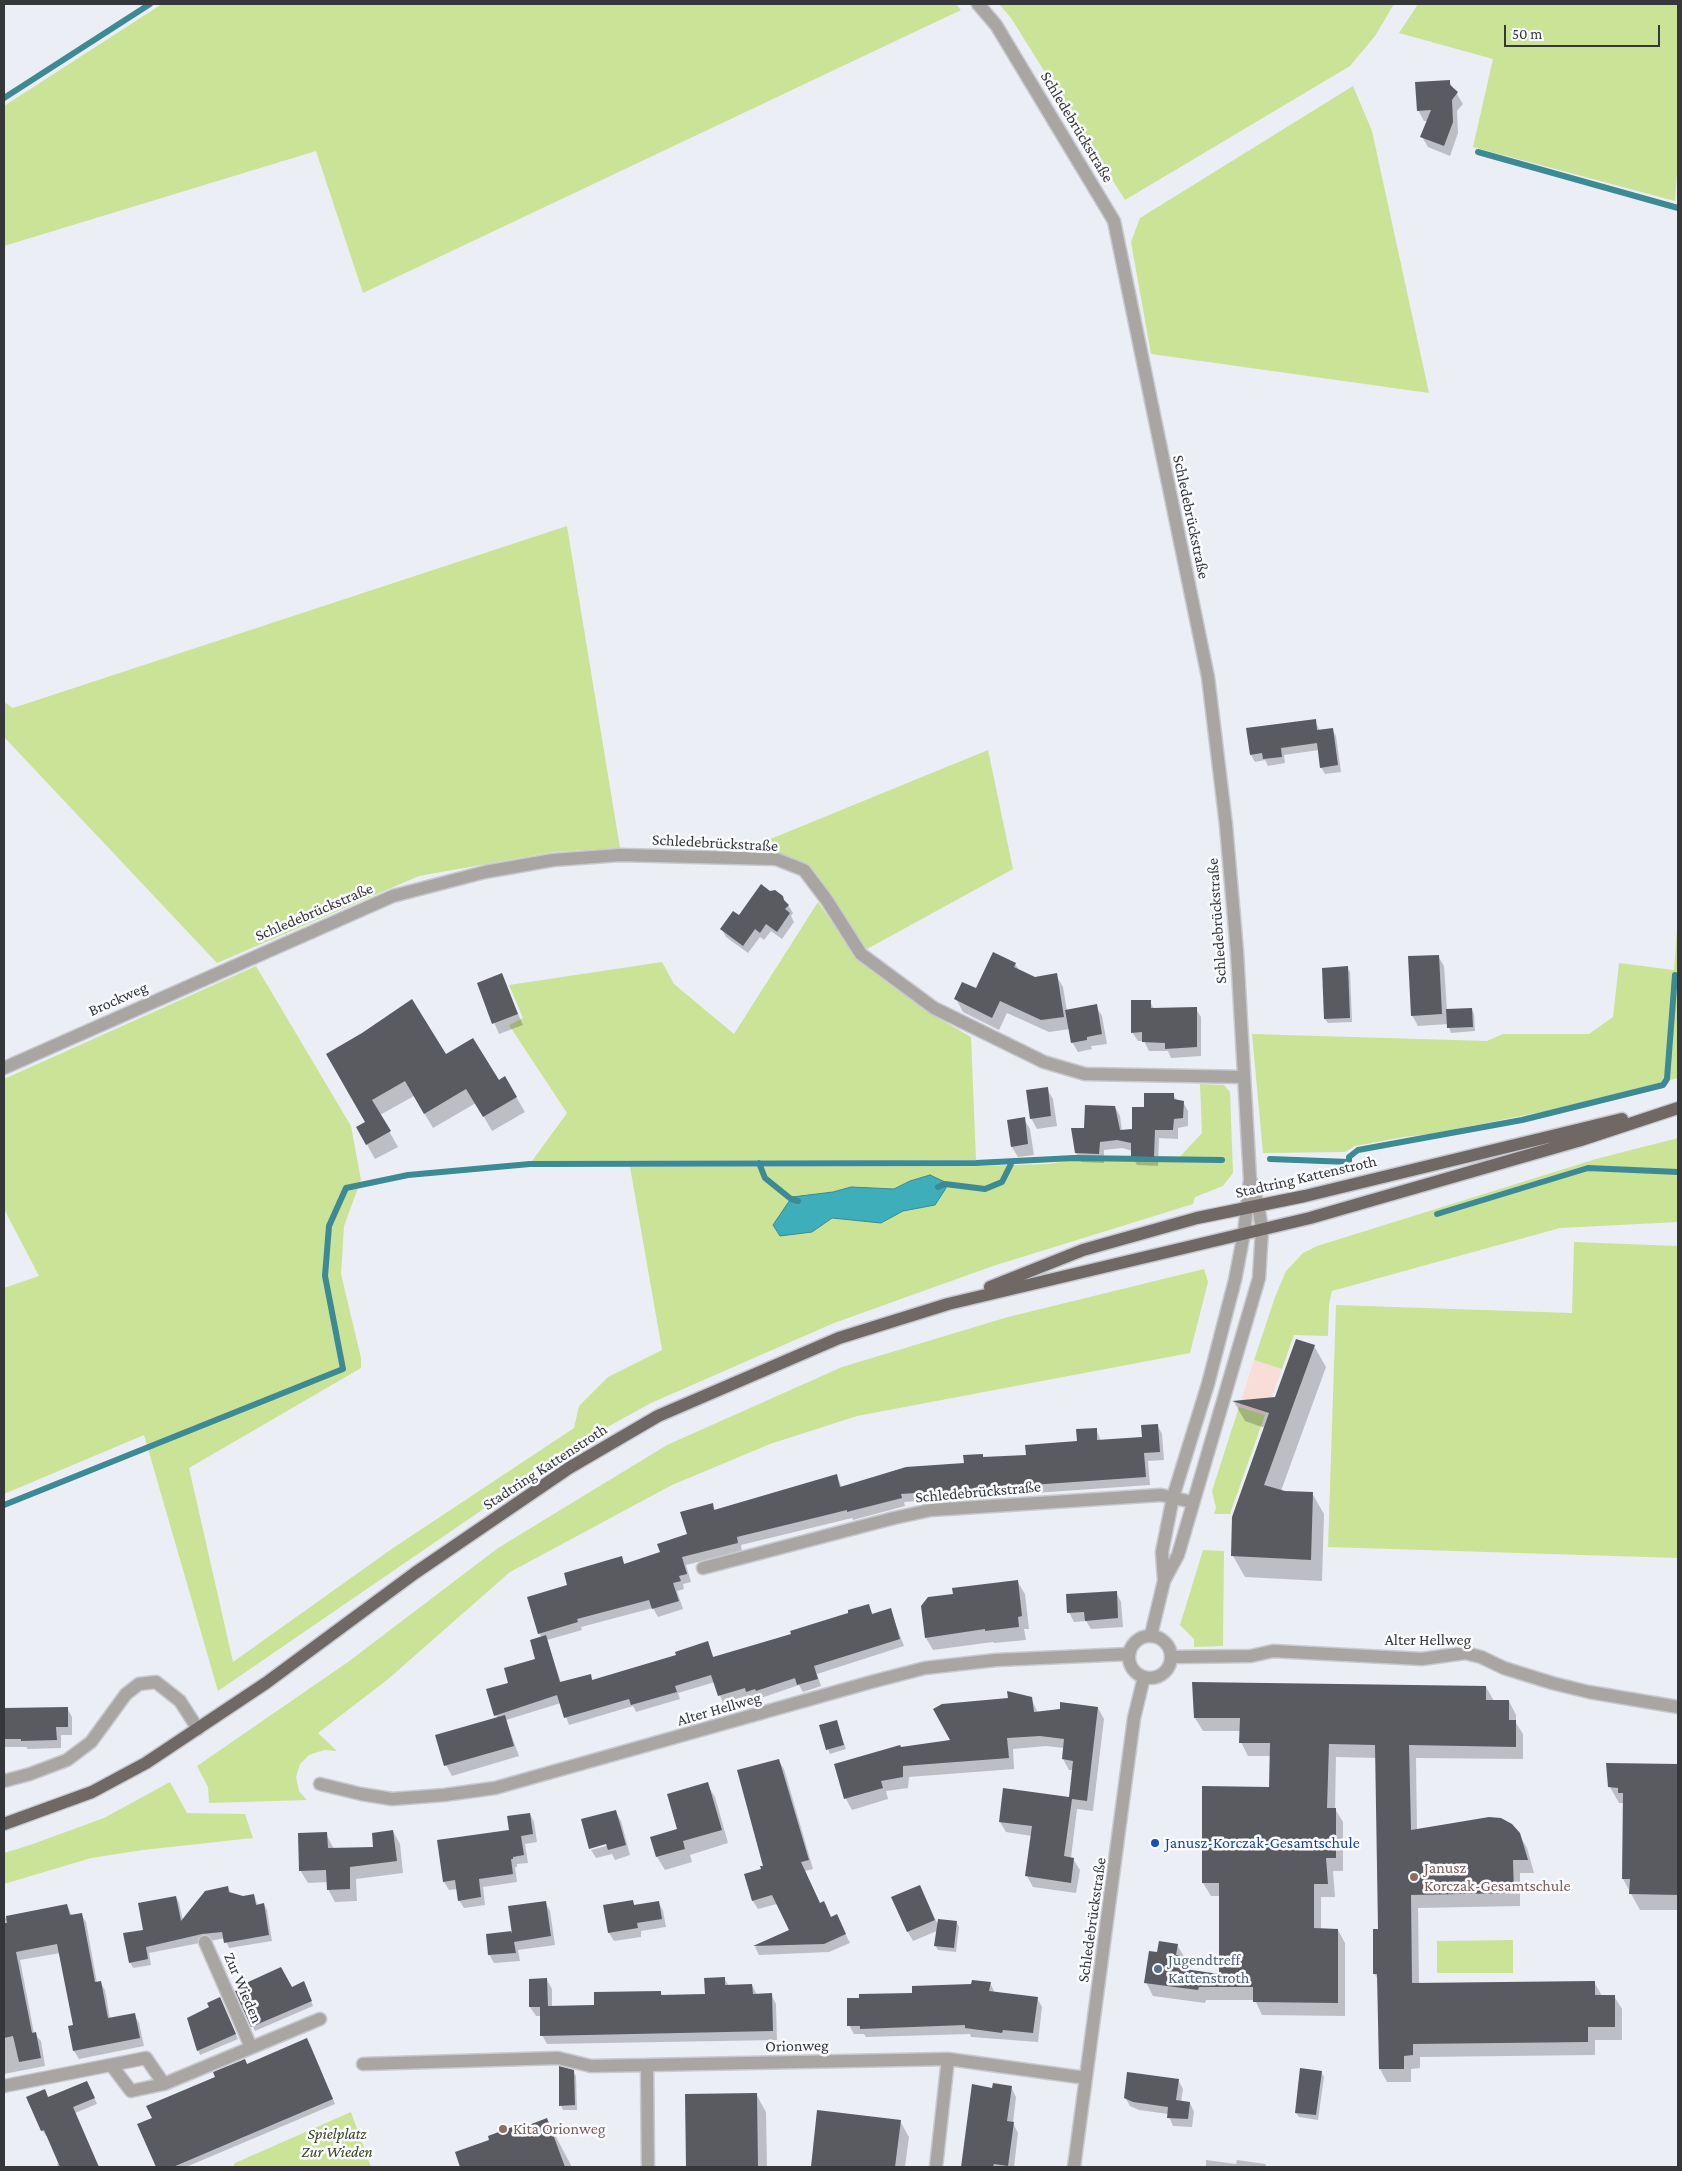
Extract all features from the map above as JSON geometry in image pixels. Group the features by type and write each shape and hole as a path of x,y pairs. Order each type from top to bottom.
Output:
{"main road":[{"name":"Stadtring Kattenstroth","path":"948,1304 1083,1250 1197,1218 1252,1207 1578,1128 1678,1107"},
{"name":"Stadtring Kattenstroth","path":"4,1824 92,1792 146,1763 266,1684 415,1573 569,1468 658,1416 840,1338 948,1304 1310,1218 1571,1143 1678,1107"}],"street":[{"name":"Schledebrückstraße","path":"978,4 996,25 1114,221 1208,677 1227,835 1237,952 1252,1207 1262,1229 1262,1251 1259,1278 1178,1555 1164,1580 1150,1635"},
{"name":"Schledebrückstraße","path":"245,960 393,896 485,872 553,860 620,855 776,859 804,870 826,898 861,954 934,1008 1044,1062 1085,1074 1243,1077"},
{"name":"Brockweg","path":"4,1068 245,960"},
{"name":"Schledebrückstraße","path":"1164,1580 1162,1552 1173,1496 1218,1348 1235,1280 1244,1233 1252,1207"},
{"name":"Schledebrückstraße","path":"702,1568 931,1510 1161,1495 1173,1496 1192,1502"},
{"path":"1150,1635 1163,1640 1171,1657 1170,1664 1157,1677 1139,1675 1131,1666 1129,1654 1131,1648 1139,1639 1150,1635"},
{"name":"Alter Hellweg","path":"1171,1657 1252,1656 1273,1651 1422,1659 1465,1654 1481,1656 1504,1668 1552,1683 1589,1692 1678,1706"},
{"name":"Alter Hellweg","path":"320,1784 360,1794 392,1799 444,1795 495,1788 925,1668 996,1660 1129,1654"},
{"name":"Schledebrückstraße","path":"1074,2167 1134,1718 1144,1677"},
{"path":"4,1781 68,1760 91,1742 126,1694 139,1684 156,1682 180,1701 198,1730"},
{"name":"Zur Wieden","path":"205,1942 251,2047"},
{"name":"Zur Wieden","path":"112,2066 131,2091 164,2084 320,2019"},
{"path":"4,2086 146,2058 164,2084"},
{"name":"Orionweg","path":"363,2064 558,2058 591,2066 948,2059 1086,2078"},
{"path":"936,2167 948,2059"},
{"path":"647,2065 648,2167"}],"shaded area":[{"path":"1254,1360 1282,1369 1265,1415 1239,1407"}],"green space":[{"path":"162,4 956,4 961,10 363,293 316,151 4,246 4,106"},
{"path":"999,4 1394,4 1375,36 1350,66 1125,200 1011,18"},
{"path":"1418,4 1678,4 1678,158 1675,201 1473,147 1493,59 1399,33"},
{"path":"1353,86 1372,131 1429,393 1151,354 1131,242 1140,218"},
{"path":"567,526 620,848 553,852 419,876 217,963 4,737 4,702 13,708"},
{"path":"988,750 1013,869 867,949 806,863 775,852 741,851"},
{"path":"818,902 857,959 930,1013 971,1037 976,1160 532,1161 567,1113 509,1025 523,1018 509,985 662,962 674,984 734,1034"},
{"path":"1678,915 1678,1078 1546,1111 1431,1134 1355,1146 1345,1152 1263,1153 1252,1034 1487,1041 1503,1034 1589,1034 1613,1017 1619,963 1674,970"},
{"path":"256,966 351,1126 361,1180 344,1226 341,1274 361,1358 361,1368 189,1468 233,1662 393,1548 574,1428 579,1406 608,1377 662,1350 630,1167 977,1166 1048,1164 1073,1160 1175,1162 1202,1133 1200,1084 1224,1085 1230,1092 1233,1173 1223,1186 1195,1197 1193,1204 993,1266 834,1323 651,1403 584,1440 218,1691 144,1435 4,1494 4,1288 39,1276 4,1209 4,1079"},
{"path":"1678,1138 1678,1222 1560,1228 1332,1291 1329,1304 1328,1336 1294,1335 1282,1369 1254,1360 1275,1297 1286,1271 1303,1253 1317,1246 1596,1159"},
{"path":"1574,1242 1678,1246 1678,1558 1328,1547 1336,1305 1572,1313"},
{"path":"1204,1269 1208,1282 1190,1353 857,1416 770,1444 672,1485 510,1572 387,1680 318,1733 337,1751 324,1750 309,1755 300,1764 296,1777 299,1791 307,1800 209,1803 208,1787 197,1766 348,1662 498,1548 667,1445 842,1367 1008,1317"},
{"path":"1239,1407 1265,1415 1230,1514 1214,1514 1216,1508 1212,1491"},
{"path":"1203,1550 1224,1551 1223,1646 1194,1647 1194,1639 1180,1625"},
{"path":"170,1782 187,1813 245,1814 253,1838 143,1850 91,1858 4,1884 4,1853 104,1818"},
{"path":"1513,1940 1513,1973 1437,1973 1437,1941"},
{"name":"Spielplatz Zur Wieden","path":"351,2112 371,2167 233,2167 235,2163"}],"water":[{"path":"930,1175 945,1182 946,1188 935,1205 903,1211 881,1223 832,1218 812,1232 780,1236 773,1225 792,1197 833,1192 851,1187 894,1189 910,1181"}],"building":[{"path":"1450,80 1450,85 1458,92 1452,100 1453,122 1444,146 1420,137 1431,110 1417,111 1415,82"},
{"path":"1316,719 1317,730 1333,728 1338,765 1320,768 1317,743 1281,748 1282,757 1263,759 1262,753 1250,755 1246,728"},
{"path":"761,884 770,891 775,890 783,896 789,905 785,909 790,913 777,932 766,924 760,933 755,929 743,946 720,929 733,911 739,915"},
{"path":"993,952 1016,963 1014,967 1035,977 1057,973 1064,1017 1041,1020 1000,1001 992,1018 954,999 962,982 976,988"},
{"path":"1439,955 1442,1014 1411,1016 1408,956"},
{"path":"1348,966 1350,1018 1324,1019 1322,968"},
{"path":"502,973 518,1014 492,1024 477,983"},
{"path":"412,999 446,1054 473,1038 499,1080 505,1076 517,1097 483,1117 466,1089 424,1114 405,1081 372,1100 391,1131 366,1145 356,1127 365,1122 326,1054 362,1033"},
{"path":"1131,1000 1151,1000 1151,1008 1197,1007 1197,1047 1165,1049 1165,1043 1142,1042 1142,1032 1131,1033"},
{"path":"1097,1004 1102,1034 1087,1037 1087,1040 1071,1043 1065,1010"},
{"path":"1472,1008 1473,1027 1447,1028 1446,1009"},
{"path":"1048,1087 1051,1116 1030,1119 1026,1090"},
{"path":"1144,1093 1174,1093 1174,1099 1184,1101 1183,1118 1174,1119 1173,1130 1155,1130 1154,1157 1131,1156 1131,1143 1117,1140 1100,1142 1099,1154 1075,1153 1071,1128 1084,1128 1085,1105 1115,1106 1120,1130 1132,1129 1132,1107 1144,1107"},
{"path":"1025,1117 1028,1144 1011,1147 1007,1120"},
{"path":"1296,1339 1315,1345 1264,1485 1285,1491 1313,1492 1311,1560 1231,1556 1232,1517 1269,1413 1232,1401 1275,1397"},
{"path":"1158,1424 1160,1452 1144,1453 1146,1477 901,1494 902,1498 737,1537 738,1543 682,1557 687,1574 679,1576 681,1581 673,1583 679,1601 652,1609 649,1600 577,1619 578,1622 538,1634 527,1597 567,1585 564,1573 622,1556 624,1564 660,1552 657,1544 687,1534 680,1512 713,1503 714,1510 837,1474 840,1487 906,1467 964,1463 963,1455 983,1454 983,1457 1026,1455 1025,1445 1077,1441 1076,1429 1097,1428 1097,1440 1142,1437 1141,1425"},
{"path":"1018,1580 1022,1616 1018,1617 1019,1627 985,1631 985,1629 925,1638 921,1606 928,1597 953,1594 952,1588"},
{"path":"1117,1591 1118,1618 1085,1621 1084,1612 1067,1613 1066,1594"},
{"path":"869,1604 872,1614 891,1608 900,1639 814,1666 818,1679 797,1685 795,1678 756,1691 755,1689 746,1692 745,1688 718,1696 711,1675 675,1686 677,1692 631,1705 629,1699 564,1718 557,1695 494,1716 486,1689 508,1683 504,1668 535,1659 530,1640 546,1635 560,1682 591,1674 592,1680 676,1655 675,1652 708,1641 713,1657 791,1634 790,1631 848,1613 848,1610"},
{"path":"1192,1682 1486,1686 1486,1700 1509,1700 1509,1720 1516,1720 1516,1747 1409,1745 1411,1830 1489,1817 1501,1818 1512,1824 1520,1833 1528,1860 1513,1860 1514,1893 1411,1895 1412,1983 1595,1981 1595,1995 1615,1995 1615,2027 1588,2027 1588,2042 1413,2044 1413,2055 1404,2056 1404,2069 1379,2069 1377,1974 1373,1974 1373,1929 1378,1929 1375,1745 1329,1744 1327,1808 1336,1808 1336,1858 1326,1858 1328,1884 1314,1884 1314,1928 1338,1929 1338,2003 1253,2002 1253,1987 1199,1987 1198,1990 1144,1983 1149,1951 1157,1952 1159,1941 1178,1944 1176,1955 1180,1955 1178,1968 1219,1974 1219,1883 1202,1883 1202,1786 1269,1787 1270,1743 1239,1743 1240,1718 1194,1718"},
{"path":"1007,1691 1032,1697 1034,1712 1060,1709 1060,1702 1098,1707 1087,1801 1072,1799 1064,1856 1074,1858 1071,1883 1025,1876 1032,1826 999,1822 1003,1788 1069,1797 1073,1761 1062,1759 1064,1739 1040,1736 1007,1738 1009,1758 903,1766 903,1777 881,1781 883,1788 844,1799 834,1764 900,1745 901,1747 950,1740 933,1709 942,1704 1008,1698"},
{"path":"68,1707 68,1727 56,1727 57,1740 21,1741 21,1739 4,1739 4,1708"},
{"path":"505,1715 514,1746 444,1766 435,1735"},
{"path":"837,1720 844,1745 826,1750 819,1725"},
{"path":"779,1759 809,1860 801,1862 820,1903 824,1901 831,1917 837,1914 846,1934 824,1944 753,1946 789,1930 772,1895 752,1901 744,1874 761,1869 760,1866 763,1866 737,1770"},
{"path":"1606,1763 1678,1764 1678,1895 1629,1894 1630,1879 1622,1879 1623,1793 1618,1793 1618,1788 1608,1787"},
{"path":"708,1782 722,1830 683,1841 685,1849 656,1857 650,1837 677,1829 667,1794"},
{"path":"616,1810 626,1845 608,1850 606,1844 589,1849 581,1819"},
{"path":"530,1813 533,1834 521,1836 524,1855 511,1859 513,1874 479,1879 481,1897 458,1901 455,1880 443,1882 437,1840 509,1830 507,1816"},
{"path":"393,1830 397,1861 350,1867 350,1889 327,1890 326,1870 299,1871 298,1833 327,1832 328,1848 373,1847 372,1833"},
{"path":"920,1885 935,1920 907,1932 891,1897"},
{"path":"228,1886 229,1892 243,1896 254,1894 256,1905 264,1903 269,1935 224,1943 222,1932 202,1934 146,1947 148,1959 129,1963 123,1933 143,1930 138,1903 176,1896 181,1921 205,1891"},
{"path":"633,1900 634,1905 659,1901 662,1919 637,1923 638,1928 608,1933 603,1905"},
{"path":"546,1901 551,1936 514,1942 516,1953 488,1955 486,1934 512,1931 508,1906"},
{"path":"67,1904 70,1915 82,1913 95,1982 101,1981 108,2018 135,2013 140,2038 73,2051 68,2026 73,2025 57,1944 16,1952 32,2033 36,2032 41,2058 19,2062 13,2036 4,2038 4,1923 7,1923 6,1916"},
{"path":"938,1919 957,1921 954,1948 934,1946"},
{"path":"281,1967 292,1987 304,1981 312,2001 251,2027 235,1991 247,1985 246,1983"},
{"path":"725,1977 725,1985 752,1984 753,1994 772,1993 773,2031 540,2036 540,2007 529,2007 529,1979 547,1978 548,2006 594,2005 594,1992 661,1991 661,1995 705,1994 704,1978"},
{"path":"972,1980 991,1982 989,1991 1038,1997 1033,2033 1003,2030 1002,2033 965,2028 965,2025 860,2029 860,2026 847,2026 847,1998 859,1998 859,1994 912,1993 912,1986 971,1984"},
{"path":"220,1997 236,2034 197,2051 187,2018 209,2007 207,2003"},
{"path":"307,2038 333,2099 173,2167 156,2167 137,2124 152,2118 146,2106 215,2077 213,2072 245,2059 247,2064"},
{"path":"559,2066 574,2070 575,2105 559,2106"},
{"path":"1300,2068 1322,2071 1316,2115 1295,2113"},
{"path":"1127,2072 1179,2079 1176,2100 1190,2102 1188,2119 1167,2118 1168,2107 1133,2102 1124,2098"},
{"path":"87,2081 95,2098 73,2107 99,2167 60,2167 44,2130 41,2131 26,2097 45,2089 48,2097"},
{"path":"993,2083 1012,2086 1007,2121 1014,2122 1008,2166 994,2164 993,2167 961,2167 972,2084 992,2088"},
{"path":"757,2093 758,2167 686,2167 685,2094"},
{"path":"817,2110 901,2120 895,2167 811,2167"},
{"path":"547,2118 565,2167 460,2167 455,2152 489,2140 488,2136 512,2127 513,2131"}],"waterway":[{"path":"4,98 150,4"},
{"path":"1478,152 1678,208"},
{"path":"1270,1159 1349,1162 1349,1157 1358,1150 1522,1120 1663,1085 1667,1079 1675,975"},
{"path":"4,1505 343,1369 325,1276 329,1226 346,1188 408,1175 530,1164 976,1163 1074,1158 1222,1160"},
{"path":"938,1187 945,1184 985,1189 1002,1182 1012,1162"},
{"path":"759,1163 765,1178 791,1199 798,1201"},
{"path":"1437,1214 1588,1168 1678,1172"}],"place":[{"name":"Janusz-Korczak-Gesamtschule","path":"1155,1843"},
{"name":"Janusz Korczak-Gesamtschule","path":"1414,1877"},
{"name":"Jugendtreff Kattenstroth","path":"1158,1969"},
{"name":"Kita Orionweg","path":"503,2129"}]}
